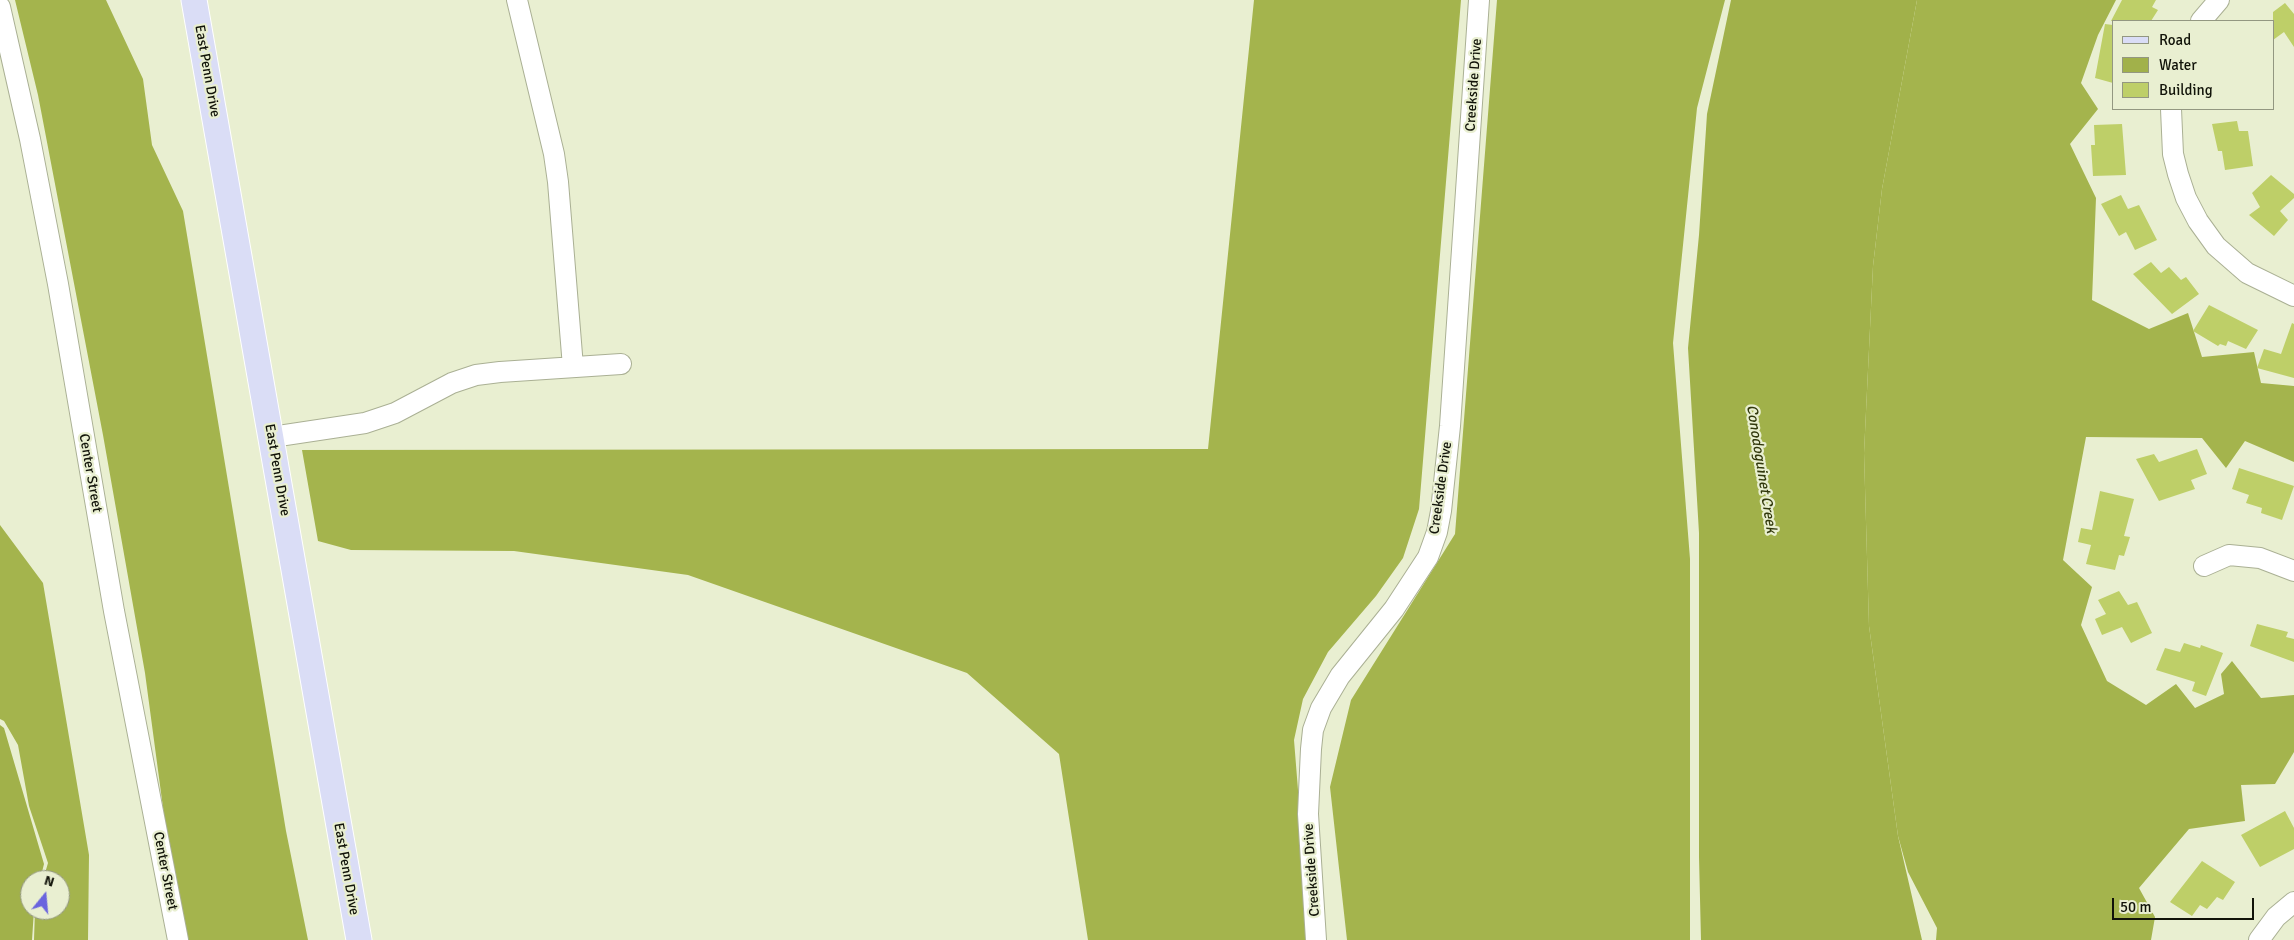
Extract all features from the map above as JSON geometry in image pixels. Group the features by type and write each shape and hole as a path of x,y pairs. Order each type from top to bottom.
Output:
{"main road":[{"name":"East Penn Drive","path":"194,0 359,940"}],"street":[{"path":"517,0 554,154 573,367"},
{"name":"Creekside Drive","path":"1316,940 1308,814 1310,748 1314,730 1321,708 1340,676 1394,609 1428,557 1437,532 1441,510 1450,426 1480,0"},
{"path":"2202,20 2219,0"},
{"name":"Center Street","path":"0,7 32,149 114,611 178,940"},
{"path":"2171,110 2173,154 2186,198 2198,221 2216,246 2232,262 2263,282 2294,296"},
{"path":"272,436 365,423 395,413 452,384 476,375 621,364"},
{"path":"2204,566 2229,555 2260,558 2294,571"},
{"path":"2259,940 2276,917 2294,902"}],"shaded area":[{"path":"15,0 106,0 143,79 152,145 183,211 286,831 308,940 188,940 164,815 145,673 103,435 38,95"},
{"path":"1254,0 1461,0 1419,509 1403,558 1376,596 1328,652 1303,699 1294,740 1310,940 1088,940 1059,754 967,673 688,575 514,551 351,550 318,541 302,450 1208,449"},
{"path":"1497,0 1725,0 1697,108 1673,343 1690,559 1690,940 1347,940 1330,787 1351,700 1455,534"},
{"path":"1917,0 2116,0 2098,35 2081,83 2098,109 2070,144 2096,198 2092,300 2149,329 2188,313 2202,357 2254,352 2261,383 2294,386 2294,462 2245,441 2226,468 2202,438 2086,437 2063,560 2092,587 2081,625 2107,681 2146,705 2176,684 2195,708 2224,694 2221,674 2232,661 2261,698 2294,695 2294,752 2275,784 2241,785 2245,821 2189,829 2139,888 2155,917 2151,940 1936,940 1937,928 1908,872 1898,836 1869,626 1864,453 1873,266 1882,189"},
{"path":"0,525 43,583 89,855 88,940 34,940 35,920 70,920 70,870 46,870 48,863 29,806 18,745 4,721 0,719"}],"water":[{"name":"Conodoguinet Creek","path":"1731,0 1917,0 1882,189 1873,266 1864,453 1869,626 1898,836 1922,940 1701,940 1699,857 1699,533 1688,348 1699,235 1707,114"},
{"path":"0,725 4,728 44,864 42,870 20,870 20,920 33,920 32,940 0,940"}],"building":[{"path":"2122,0 2156,0 2152,7 2158,10 2152,20 2111,21"},
{"path":"2285,3 2294,14 2294,47 2284,32 2274,39 2273,12"},
{"path":"2105,24 2112,25 2112,83 2095,78"},
{"path":"2237,121 2239,131 2248,131 2253,166 2225,170 2222,151 2218,151 2212,124"},
{"path":"2122,124 2126,175 2093,176 2091,145 2095,145 2094,125"},
{"path":"2271,175 2294,194 2294,198 2280,211 2288,220 2274,236 2249,215 2260,207 2252,193"},
{"path":"2121,195 2128,209 2139,205 2157,240 2135,250 2126,232 2119,236 2101,204"},
{"path":"2151,262 2161,273 2169,267 2181,280 2186,277 2199,294 2172,314 2133,274"},
{"path":"2209,305 2258,330 2246,349 2228,341 2226,346 2220,344 2218,346 2193,331"},
{"path":"2292,323 2294,324 2294,378 2257,368 2264,349 2281,354"},
{"path":"2197,449 2207,474 2191,480 2195,489 2159,501 2136,459 2154,454 2159,462"},
{"path":"2239,468 2294,486 2282,520 2261,513 2262,508 2246,503 2249,495 2232,489"},
{"path":"2100,491 2134,499 2124,536 2130,537 2124,556 2119,555 2115,570 2086,564 2091,545 2078,542 2081,528 2092,530"},
{"path":"2119,591 2128,605 2137,602 2152,633 2131,643 2122,627 2102,635 2095,619 2106,614 2098,600"},
{"path":"2257,624 2288,632 2286,637 2294,639 2294,662 2250,646"},
{"path":"2184,643 2200,648 2201,645 2223,653 2206,696 2192,691 2195,682 2156,670 2165,648 2180,652"},
{"path":"2285,811 2294,828 2294,849 2260,867 2241,835"},
{"path":"2202,861 2235,882 2223,900 2217,897 2207,909 2200,905 2192,916 2170,902"}]}
